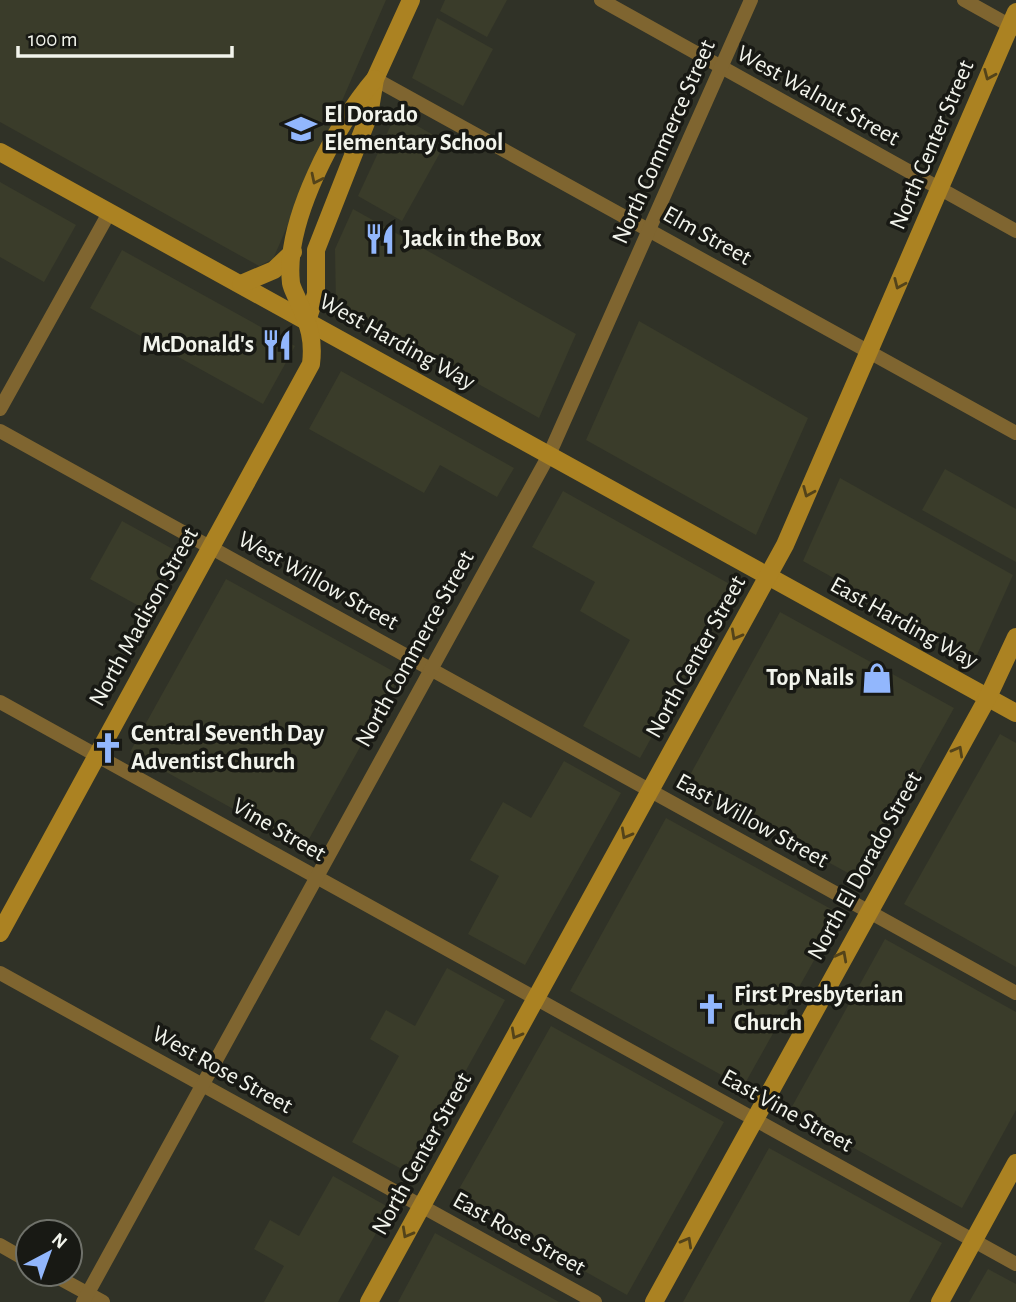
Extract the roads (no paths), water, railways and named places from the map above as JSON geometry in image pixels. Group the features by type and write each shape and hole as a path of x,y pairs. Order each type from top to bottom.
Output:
{"street":[{"path":"307,321 316,294 316,250 369,115 375,79 411,0"},
{"name":"West Walnut Street","path":"601,0 1016,231"},
{"name":"North Commerce Street","path":"85,1298 549,455 751,0"},
{"path":"964,0 1014,22"},
{"name":"North Center Street","path":"369,1302 769,576 1014,22"},
{"path":"307,321 291,284 294,238 311,190 352,106 375,79"},
{"name":"Elm Street","path":"375,79 1016,433"},
{"name":"West Harding Way","path":"0,152 769,576"},
{"path":"0,409 108,213"},
{"path":"241,285 274,270 293,252"},
{"name":"North Madison Street","path":"0,933 311,364 314,341 307,321"},
{"name":"West Willow Street","path":"0,431 650,791"},
{"name":"East Harding Way","path":"769,576 1016,713"},
{"name":"North El Dorado Street","path":"654,1302 867,910 988,697 1016,637"},
{"name":"Vine Street","path":"0,702 535,999"},
{"name":"East Willow Street","path":"650,791 1016,993"},
{"name":"West Rose Street","path":"0,973 421,1206"},
{"name":"East Vine Street","path":"535,999 1016,1264"},
{"path":"940,1302 1016,1163"},
{"name":"East Rose Street","path":"421,1206 595,1302"},
{"path":"85,1298 103,1302"}],"place":[{"name":"El Dorado Elementary School","path":"301,129"},
{"name":"Jack in the Box","path":"380,239"},
{"name":"McDonald's","path":"277,345"},
{"name":"Top Nails","path":"877,678"},
{"name":"Central Seventh Day Adventist Church","path":"108,748"},
{"name":"First Presbyterian Church","path":"711,1009"}]}
